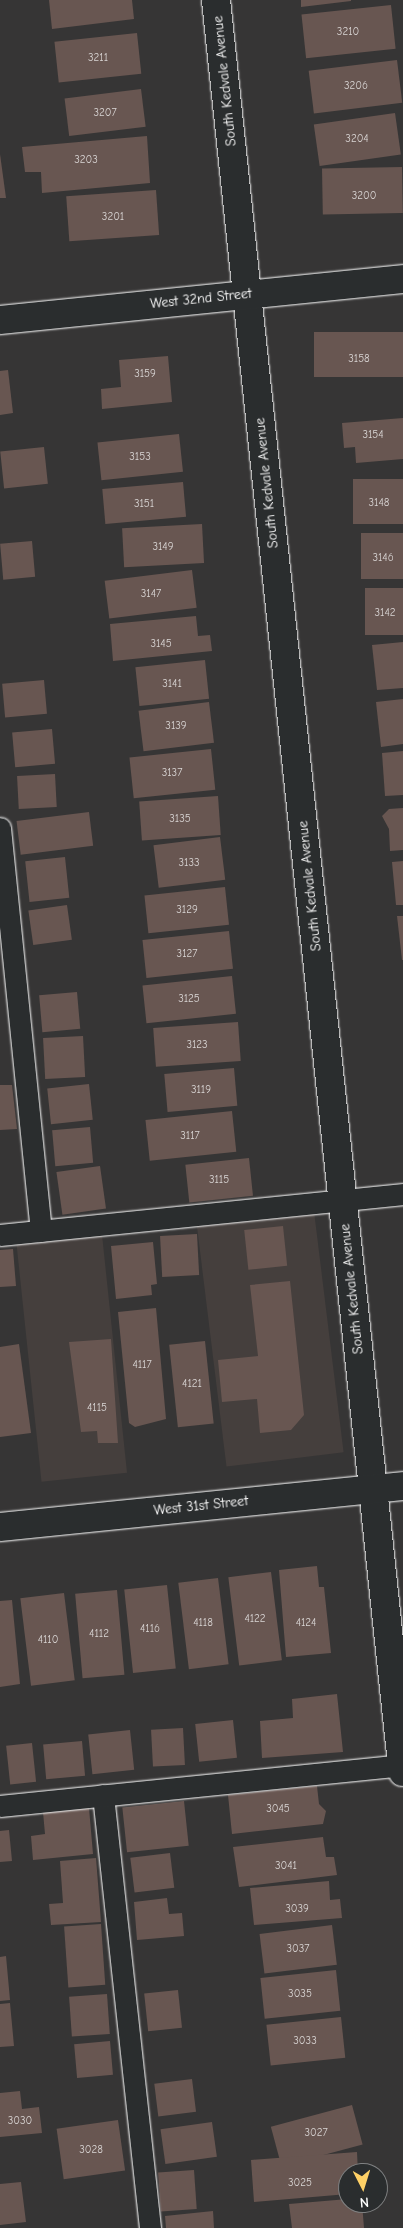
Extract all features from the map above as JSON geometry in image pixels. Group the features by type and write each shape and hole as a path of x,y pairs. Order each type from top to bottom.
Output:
{"street":[{"name":"South Kedvale Avenue","path":"216,0 403,1767"},
{"name":"West 32nd Street","path":"0,320 403,279"},
{"name":"West 31st Street","path":"0,1527 403,1486"}],"lane":[{"path":"0,828 41,1231"},
{"path":"0,1236 403,1194"},
{"path":"0,1806 403,1767"},
{"path":"103,1795 150,2228"}],"shaded area":[{"path":"313,1203 344,1452 226,1467 196,1217"},
{"path":"101,1225 127,1473 41,1482 15,1234"}],"building":[{"path":"49,0 132,0 134,19 52,29"},
{"path":"301,0 351,0 351,1 301,7"},
{"path":"391,5 396,49 306,58 301,14"},
{"path":"137,33 141,74 59,82 54,42"},
{"path":"397,60 402,103 314,114 309,71"},
{"path":"141,89 146,127 69,136 65,98"},
{"path":"395,113 401,155 320,166 314,124"},
{"path":"147,136 150,183 42,193 41,172 25,172 22,147"},
{"path":"0,154 6,198 0,198"},
{"path":"402,167 403,213 323,214 322,168"},
{"path":"156,190 159,235 69,241 66,196"},
{"path":"314,332 403,332 403,377 314,377"},
{"path":"168,356 172,402 102,409 101,389 121,387 119,360"},
{"path":"8,370 13,413 0,415 0,371"},
{"path":"403,418 403,459 356,463 355,447 344,448 342,423"},
{"path":"179,434 183,472 101,480 97,443"},
{"path":"44,447 48,484 4,488 0,452"},
{"path":"353,479 403,479 403,524 353,524"},
{"path":"183,482 186,517 105,524 102,489"},
{"path":"202,524 204,563 124,567 122,528"},
{"path":"361,533 403,533 403,579 361,579"},
{"path":"32,541 35,577 3,580 0,544"},
{"path":"192,570 197,608 109,618 105,581"},
{"path":"365,588 403,588 403,635 365,635"},
{"path":"196,616 198,636 210,635 212,651 113,661 110,624"},
{"path":"403,642 403,688 377,690 372,645"},
{"path":"205,660 209,699 139,706 135,667"},
{"path":"44,680 47,714 5,718 2,684"},
{"path":"403,699 403,744 381,747 376,702"},
{"path":"209,702 214,743 144,751 139,711"},
{"path":"52,729 55,764 15,767 12,732"},
{"path":"211,749 215,790 134,798 129,758"},
{"path":"403,751 403,795 385,796 382,753"},
{"path":"55,774 57,807 19,809 17,776"},
{"path":"218,796 221,835 142,840 139,802"},
{"path":"403,808 403,850 390,851 389,829 382,816 389,809"},
{"path":"89,812 93,846 21,855 17,821"},
{"path":"220,837 225,880 159,888 153,845"},
{"path":"65,857 69,898 30,902 25,861"},
{"path":"403,861 403,905 396,905 392,862"},
{"path":"225,887 229,925 148,933 144,895"},
{"path":"67,905 72,940 33,945 28,910"},
{"path":"397,916 403,916 403,960 402,960"},
{"path":"229,931 233,969 146,978 142,940"},
{"path":"232,976 236,1014 146,1023 142,985"},
{"path":"77,992 80,1029 42,1032 39,995"},
{"path":"238,1022 241,1061 156,1067 153,1028"},
{"path":"83,1036 85,1077 45,1079 43,1038"},
{"path":"234,1068 237,1106 168,1112 164,1074"},
{"path":"89,1084 93,1120 51,1124 47,1088"},
{"path":"0,1085 12,1085 17,1129 0,1130"},
{"path":"232,1111 236,1152 150,1161 145,1120"},
{"path":"90,1127 93,1163 55,1166 52,1130"},
{"path":"249,1158 253,1196 189,1202 185,1165"},
{"path":"100,1166 106,1209 62,1215 56,1172"},
{"path":"283,1226 287,1266 248,1270 244,1230"},
{"path":"197,1234 199,1275 162,1277 160,1236"},
{"path":"153,1242 157,1284 151,1285 152,1295 116,1299 111,1246"},
{"path":"13,1249 16,1286 0,1287 0,1250"},
{"path":"290,1281 304,1415 291,1430 260,1433 257,1399 222,1402 218,1360 258,1356 250,1285"},
{"path":"156,1308 166,1419 135,1427 129,1423 118,1312"},
{"path":"111,1339 118,1443 98,1443 97,1431 81,1432 69,1342"},
{"path":"205,1341 214,1424 178,1427 169,1345"},
{"path":"19,1344 31,1433 0,1437 0,1347"},
{"path":"317,1566 319,1587 324,1587 331,1653 286,1657 279,1570"},
{"path":"271,1572 282,1660 239,1666 228,1577"},
{"path":"218,1578 229,1664 189,1669 178,1583"},
{"path":"167,1585 176,1669 133,1673 124,1589"},
{"path":"117,1590 124,1675 83,1678 75,1594"},
{"path":"64,1593 75,1680 31,1686 20,1598"},
{"path":"12,1600 20,1684 0,1687 0,1601"},
{"path":"337,1694 343,1752 262,1758 260,1721 293,1718 292,1699"},
{"path":"233,1720 237,1758 199,1762 195,1724"},
{"path":"183,1728 185,1765 153,1767 151,1730"},
{"path":"130,1730 134,1770 92,1774 88,1734"},
{"path":"82,1741 85,1776 46,1779 43,1744"},
{"path":"32,1743 36,1782 10,1785 6,1746"},
{"path":"317,1786 319,1804 326,1811 323,1824 232,1834 228,1795"},
{"path":"184,1801 189,1846 127,1852 122,1807"},
{"path":"89,1808 93,1854 33,1860 31,1836 45,1834 43,1812"},
{"path":"9,1830 12,1861 0,1862 0,1831"},
{"path":"323,1837 326,1857 334,1857 337,1875 239,1887 233,1847"},
{"path":"170,1853 174,1888 135,1893 130,1858"},
{"path":"96,1858 101,1922 51,1925 49,1904 63,1903 60,1861"},
{"path":"329,1881 330,1900 340,1899 342,1918 254,1925 250,1888"},
{"path":"167,1898 169,1914 182,1913 184,1936 137,1940 134,1902"},
{"path":"101,1924 105,1985 68,1987 64,1927"},
{"path":"332,1925 337,1965 264,1974 260,1934"},
{"path":"6,1956 10,2000 0,2001 0,1957"},
{"path":"336,1970 340,2011 265,2019 260,1978"},
{"path":"178,1990 182,2028 148,2031 144,1994"},
{"path":"107,1994 110,2034 72,2037 69,1997"},
{"path":"10,2003 14,2046 0,2047 0,2004"},
{"path":"341,2017 345,2058 271,2066 266,2025"},
{"path":"110,2041 113,2075 77,2078 74,2044"},
{"path":"192,2079 196,2112 158,2116 154,2084"},
{"path":"20,2091 22,2109 39,2107 42,2133 0,2137 0,2093"},
{"path":"352,2105 363,2145 281,2166 271,2127"},
{"path":"118,2120 125,2171 64,2179 57,2129"},
{"path":"212,2122 217,2157 165,2164 161,2129"},
{"path":"357,2152 358,2163 338,2163 338,2195 254,2202 251,2160"},
{"path":"194,2170 197,2209 161,2211 158,2173"},
{"path":"21,2182 26,2222 0,2225 0,2184"},
{"path":"338,2200 338,2213 363,2213 364,2228 292,2228 289,2204"},
{"path":"213,2211 214,2228 166,2228 165,2216"}]}
